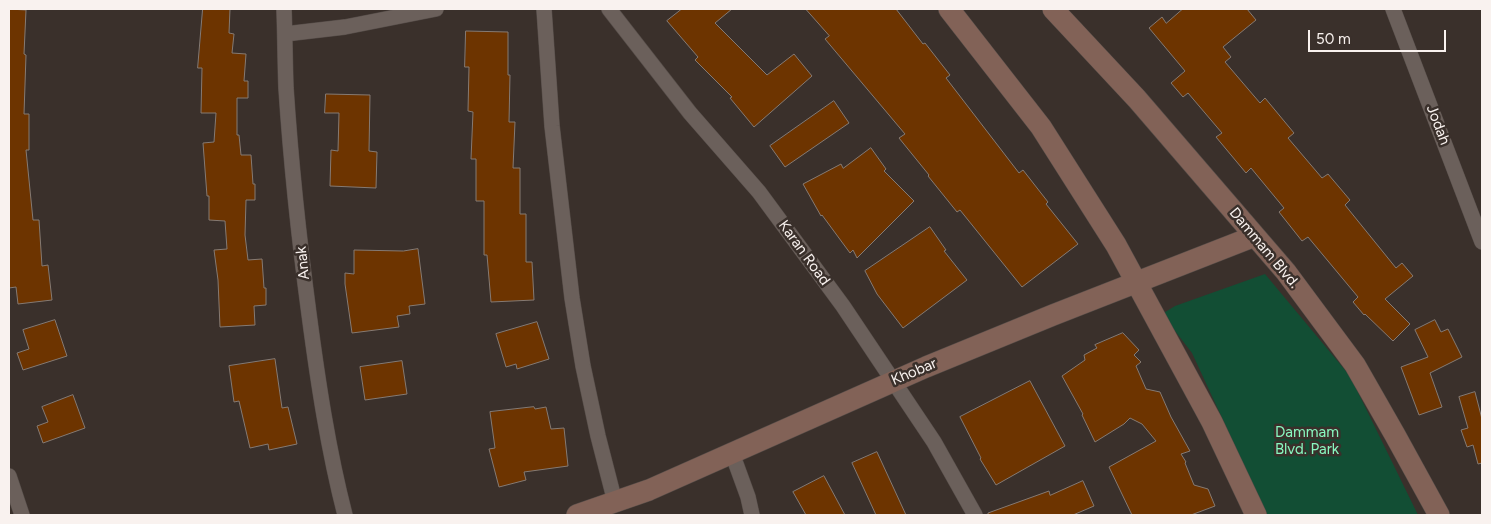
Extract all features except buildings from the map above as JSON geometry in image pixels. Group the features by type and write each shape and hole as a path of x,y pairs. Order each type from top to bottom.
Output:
{"main road":[{"path":"949,9 1041,127 1116,245 1212,422 1256,515"},
{"name":"Dammam Blvd.","path":"1053,9 1137,99 1286,272 1355,366 1439,515"},
{"name":"Khobar","path":"577,515 650,490 893,381 1036,322 1255,236"}],"street":[{"name":"Anak","path":"284,9 288,107 306,288 334,474 345,515"},
{"path":"285,34 345,27 436,9"},
{"path":"544,9 552,126 572,298 585,375 615,502"},
{"name":"Karan Road","path":"609,9 690,113 760,192 843,306 934,442 975,515"},
{"name":"Jodah","path":"1393,9 1482,242"},
{"path":"732,453 748,497 752,515"},
{"path":"9,476 22,515"}],"green space":[{"name":"Dammam Blvd. Park","path":"1265,274 1350,376 1418,515 1267,515 1192,353 1162,314 1175,306"}]}
